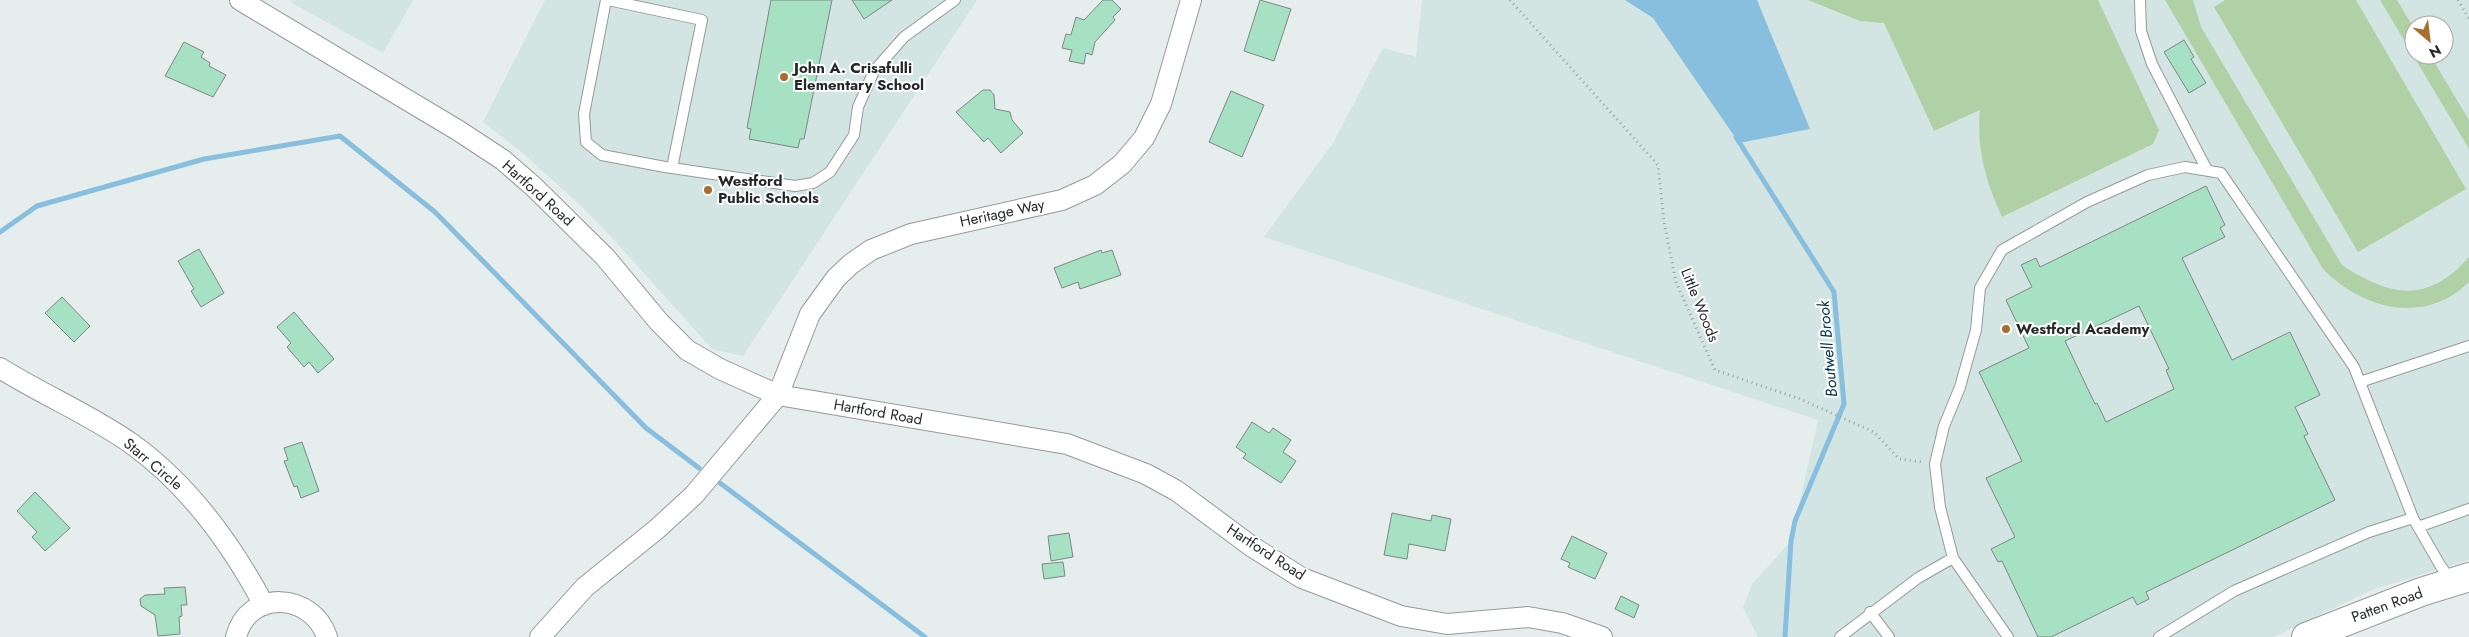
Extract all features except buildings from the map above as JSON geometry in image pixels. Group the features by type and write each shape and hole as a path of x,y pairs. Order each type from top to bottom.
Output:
{"street":[{"name":"Hartford Road","path":"240,0 459,130 503,160 534,187 605,257 659,322 687,350 720,369 778,395 1067,444 1146,474 1177,491 1251,546 1302,578 1400,616 1447,624 1528,617 1562,623 1602,637"},
{"name":"Heritage Way","path":"540,637 584,588 657,529 694,495 778,395 810,314 836,278 851,264 872,250 910,234 1062,200 1095,185 1122,164 1144,138 1161,104 1191,0"},
{"name":"Starr Circle","path":"0,368 32,389 64,404 121,438 152,460 196,503 226,540 264,605"},
{"name":"Patten Road","path":"2306,637 2461,580"},
{"path":"236,637 247,616 264,605 283,602 302,606 317,619 327,637"}],"lane":[{"path":"672,168 702,20 607,0 584,114 586,142 602,155 672,168 795,186 813,183 830,172 840,160 854,135 858,107 874,71 904,37 955,0"},
{"path":"2140,0 2142,31 2152,64 2207,170"},
{"path":"2008,637 1954,558 1940,508 1935,464 1944,426 1960,388 1976,330 1980,288 2002,250 2087,202 2148,175 2185,167 2221,173 2354,367 2415,522 2440,565 2461,580"},
{"path":"2360,382 2469,346"},
{"path":"2159,637 2234,591 2369,532 2469,509"},
{"path":"1840,637 1870,612 1918,578 1954,558"},
{"path":"1870,612 1889,637"}],"path":[{"name":"Little Woods","path":"1510,0 1658,166 1664,222 1676,282 1715,370 1800,399 1874,432 1899,459 1935,464"},
{"path":"2458,0 2469,19"}],"shaded area":[{"path":"292,0 413,0 383,53 290,2"},
{"name":"Westford Public Schools","path":"545,0 977,0 743,356 712,349 606,231 578,203 519,150 483,122"},
{"name":"Westford Academy","path":"1422,0 2469,0 2469,560 2372,590 2274,637 1758,637 1743,608 1752,584 1791,541 1818,420 1264,237 1333,143 1383,48 1416,57"}],"green space":[{"path":"1808,0 2098,0 2159,130 2153,144 2002,217 1991,191 1981,151 1980,110 1934,131 1884,23 1860,21"},
{"path":"2165,0 2193,0 2201,27 2342,265 2376,284 2408,291 2423,289 2439,283 2454,272 2469,257 2469,282 2452,296 2433,304 2414,308 2394,307 2356,294 2323,269"},
{"path":"2225,0 2356,0 2466,189 2358,252 2214,7"},
{"path":"2380,0 2397,0 2406,15 2404,15 2404,40"},
{"path":"2419,65 2436,65 2469,120 2469,149"}],"water":[{"path":"1625,0 1757,0 1810,129 1739,143 1653,18"}],"waterway":[{"path":"0,232 37,206 204,159 340,136 435,212 646,428 699,468"},
{"name":"Boutwell Brook","path":"1736,137 1834,292 1844,404 1795,521 1791,541 1785,637"},
{"path":"720,483 925,637"}],"place":[{"name":"John A. Crisafulli Elementary School","path":"784,77"},
{"name":"Westford Public Schools","path":"708,190"},
{"name":"Westford Academy","path":"2006,329"}]}
